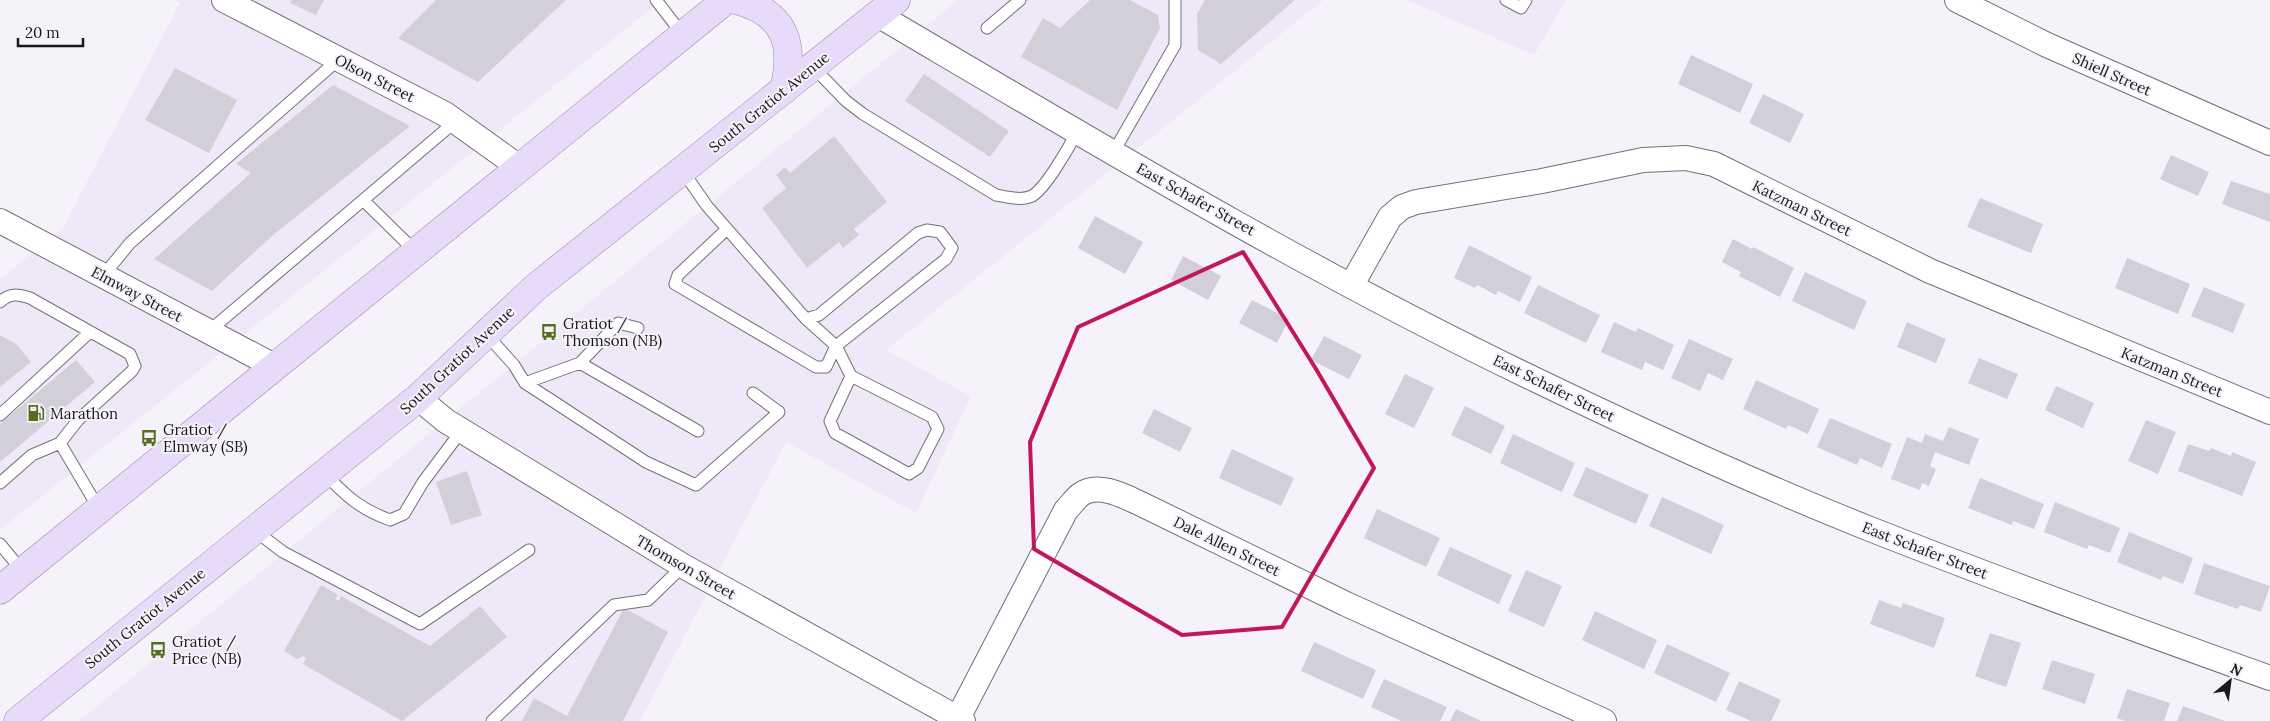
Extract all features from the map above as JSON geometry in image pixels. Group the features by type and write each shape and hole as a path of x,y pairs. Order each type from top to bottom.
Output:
{"main road":[{"path":"0,590 726,0"},
{"path":"736,0 751,4 768,13 780,27 787,46 789,67 784,90"},
{"name":"South Gratiot Avenue","path":"18,721 418,398 536,287 812,67 878,5"}],"street":[{"name":"Olson Street","path":"224,0 445,114 519,167"},
{"name":"Shiell Street","path":"1957,0 2048,45 2270,143"},
{"name":"East Schafer Street","path":"878,5 1077,132 1351,286 1535,380 1737,473 1877,532 2081,610 2270,678"},
{"name":"Katzman Street","path":"1351,286 1390,217 1402,207 1416,202 1542,181 1644,160 1686,158 1714,164 1930,271 2270,412"},
{"name":"Elmway Street","path":"0,222 274,366"},
{"name":"Thomson Street","path":"418,398 462,430 683,566 961,720"},
{"name":"Dale Allen Street","path":"961,720 1066,510 1080,494 1098,489 1118,493 1346,604 1604,721"}],"lane":[{"path":"656,0 683,35"},
{"path":"987,28 1020,0"},
{"path":"1114,153 1175,46 1175,0"},
{"path":"1506,0 1521,8 1526,0"},
{"path":"103,276 130,243 339,59"},
{"path":"812,67 863,114 996,195 1016,198 1032,196 1054,172 1077,132"},
{"path":"208,332 456,121"},
{"path":"682,170 707,206 727,229 806,319 836,346 851,376 932,417 938,429 918,468 909,474 835,433 830,421 851,376"},
{"path":"363,200 416,251"},
{"path":"727,229 678,275 675,284 816,367 826,368 836,346 946,260 952,248 940,232 927,230 918,233 818,315 806,319"},
{"path":"0,302 7,296 17,294 30,298 130,354 135,366 132,371 78,420 60,442 32,455 0,483"},
{"path":"525,383 580,363 618,323 638,328"},
{"path":"0,416 90,332"},
{"path":"486,334 514,365 525,383 646,462 696,485 779,412 754,394"},
{"path":"580,363 698,431"},
{"path":"325,474 349,500 372,514 390,520 404,514 422,482 462,430"},
{"path":"60,442 99,509"},
{"path":"254,530 283,552 420,624 530,550"},
{"path":"0,544 23,572"},
{"path":"492,721 614,605 648,600 683,566"}],"highlighted area":[{"path":"1243,252 1316,369 1374,468 1282,627 1182,635 1034,549 1030,442 1078,327"}],"shaded area":[{"path":"174,0 662,0 0,530 0,279 63,228 180,3"},
{"path":"958,0 1323,0 886,350 971,396 916,513 786,442 640,721 79,721"},
{"path":"1406,0 1566,0 1534,55"}],"building":[{"path":"292,0 324,0 316,15 290,3"},
{"path":"436,0 566,0 478,82 398,38"},
{"path":"1090,0 1130,0 1158,15 1160,28 1117,110 1021,57 1043,18 1060,28"},
{"path":"1205,0 1295,0 1221,64 1198,50 1197,14"},
{"path":"1691,55 1753,84 1740,113 1678,84"},
{"path":"175,68 237,100 209,153 145,120"},
{"path":"924,74 1009,131 990,157 905,101"},
{"path":"333,85 410,126 273,235 212,291 154,259 251,173 236,164"},
{"path":"1763,94 1804,114 1790,143 1749,123"},
{"path":"834,136 887,202 854,229 859,235 843,248 839,242 807,268 762,208 786,188 776,175 785,167 790,173"},
{"path":"2171,155 2209,172 2198,196 2160,179"},
{"path":"2231,181 2270,194 2270,222 2222,204"},
{"path":"1980,198 2043,224 2031,253 1967,227"},
{"path":"1095,216 1143,242 1125,274 1078,248"},
{"path":"1733,239 1794,268 1780,297 1739,276 1741,272 1722,262"},
{"path":"1469,245 1532,277 1520,302 1498,291 1496,295 1477,285 1475,288 1454,278"},
{"path":"1183,256 1221,276 1208,300 1171,280"},
{"path":"2127,258 2190,284 2178,314 2115,288"},
{"path":"1805,272 1867,301 1854,330 1792,301"},
{"path":"1538,285 1600,315 1586,343 1524,313"},
{"path":"2204,287 2245,304 2233,333 2191,316"},
{"path":"1252,300 1289,319 1277,343 1239,323"},
{"path":"1614,322 1636,332 1638,328 1674,345 1663,370 1645,362 1642,370 1601,352"},
{"path":"1907,322 1946,339 1936,363 1897,347"},
{"path":"0,335 16,344 31,362 0,387"},
{"path":"1324,336 1362,355 1349,379 1311,360"},
{"path":"1689,339 1733,359 1723,380 1708,373 1700,391 1671,378"},
{"path":"1979,358 2018,374 2007,399 1968,383"},
{"path":"76,360 95,382 0,462 0,424"},
{"path":"1405,374 1434,388 1414,428 1385,414"},
{"path":"1756,380 1819,409 1808,434 1788,425 1786,429 1743,409"},
{"path":"2056,386 2094,403 2083,428 2045,410"},
{"path":"1465,406 1505,426 1491,454 1451,435"},
{"path":"1154,409 1192,428 1180,452 1142,433"},
{"path":"1830,418 1892,444 1882,468 1860,458 1857,465 1817,447"},
{"path":"2146,420 2176,432 2158,474 2128,461"},
{"path":"1949,427 1979,439 1969,465 1935,452 1930,466 1936,469 1929,486 1922,483 1920,490 1891,479 1907,437 1922,443 1925,434 1943,441"},
{"path":"1513,434 1575,463 1562,492 1500,463"},
{"path":"2188,444 2209,451 2211,448 2231,456 2232,452 2256,462 2242,496 2178,471"},
{"path":"1232,449 1294,478 1281,506 1219,478"},
{"path":"1586,467 1649,495 1636,524 1573,496"},
{"path":"467,471 482,515 451,525 436,482"},
{"path":"1980,478 2044,504 2034,529 2013,521 2012,525 1968,508"},
{"path":"1662,497 1724,525 1711,554 1649,526"},
{"path":"2055,502 2120,528 2110,553 2089,545 2087,549 2044,532"},
{"path":"1377,509 1440,538 1426,567 1364,538"},
{"path":"2129,532 2193,558 2183,584 2163,576 2161,580 2117,562"},
{"path":"1450,547 1512,575 1499,604 1437,575"},
{"path":"2204,563 2270,586 2261,612 2240,605 2238,609 2194,594"},
{"path":"1526,570 1562,586 1544,627 1508,611"},
{"path":"321,585 338,595 335,599 339,601 341,596 430,646 480,606 507,637 402,721 303,664 306,658 303,656 297,659 284,651"},
{"path":"1879,600 1901,608 1903,603 1945,618 1934,648 1870,624"},
{"path":"624,608 668,632 623,721 522,721 534,698 567,716"},
{"path":"1595,611 1657,640 1644,669 1582,640"},
{"path":"1990,633 2021,643 2006,687 1975,676"},
{"path":"1314,642 1376,670 1363,699 1301,671"},
{"path":"1667,644 1730,673 1716,702 1654,673"},
{"path":"2052,660 2095,674 2085,704 2042,689"},
{"path":"1384,679 1447,707 1440,721 1401,721 1371,707"},
{"path":"1739,681 1781,700 1771,721 1751,721 1726,710"},
{"path":"2127,689 2170,703 2164,721 2125,721 2117,718"},
{"path":"2183,706 2225,721 2177,721"},
{"path":"1456,709 1481,721 1450,721"}],"place":[{"name":"Gratiot / Thomson (NB)","path":"549,332"},
{"name":"Marathon","path":"36,413"},
{"name":"Gratiot / Elmway (SB)","path":"149,438"},
{"name":"Gratiot / Price (NB)","path":"158,650"}]}
